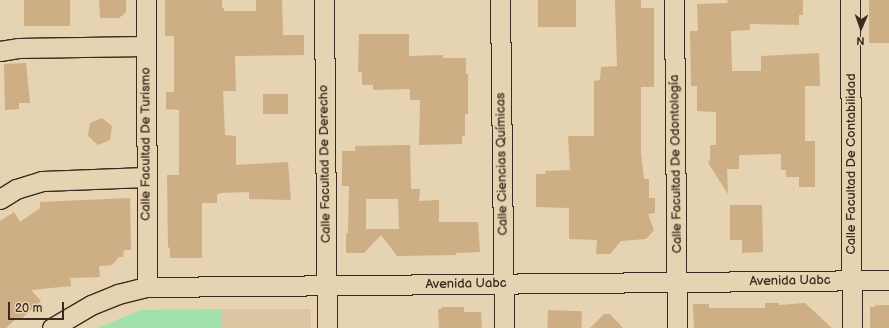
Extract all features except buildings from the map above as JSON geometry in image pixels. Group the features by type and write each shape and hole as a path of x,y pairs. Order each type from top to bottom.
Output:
{"street":[{"name":"Calle Facultad De Turismo","path":"146,0 147,287"},
{"name":"Calle Facultad De Derecho","path":"324,0 327,328"},
{"name":"Calle Ciencias Químicas","path":"500,0 504,328"},
{"name":"Calle Facultad De Odontología","path":"674,0 678,328"},
{"name":"Calle Facultad De Contabilidad","path":"850,0 852,328"},
{"path":"0,51 18,48 146,46"},
{"path":"0,199 16,188 42,181 146,177"},
{"name":"Avenida Uabc","path":"52,328 91,305 118,294 147,287 889,280"}],"shaded area":[{"path":"222,309 311,309 311,328 222,328"}],"green space":[{"path":"222,309 222,328 97,328 141,310"}]}
